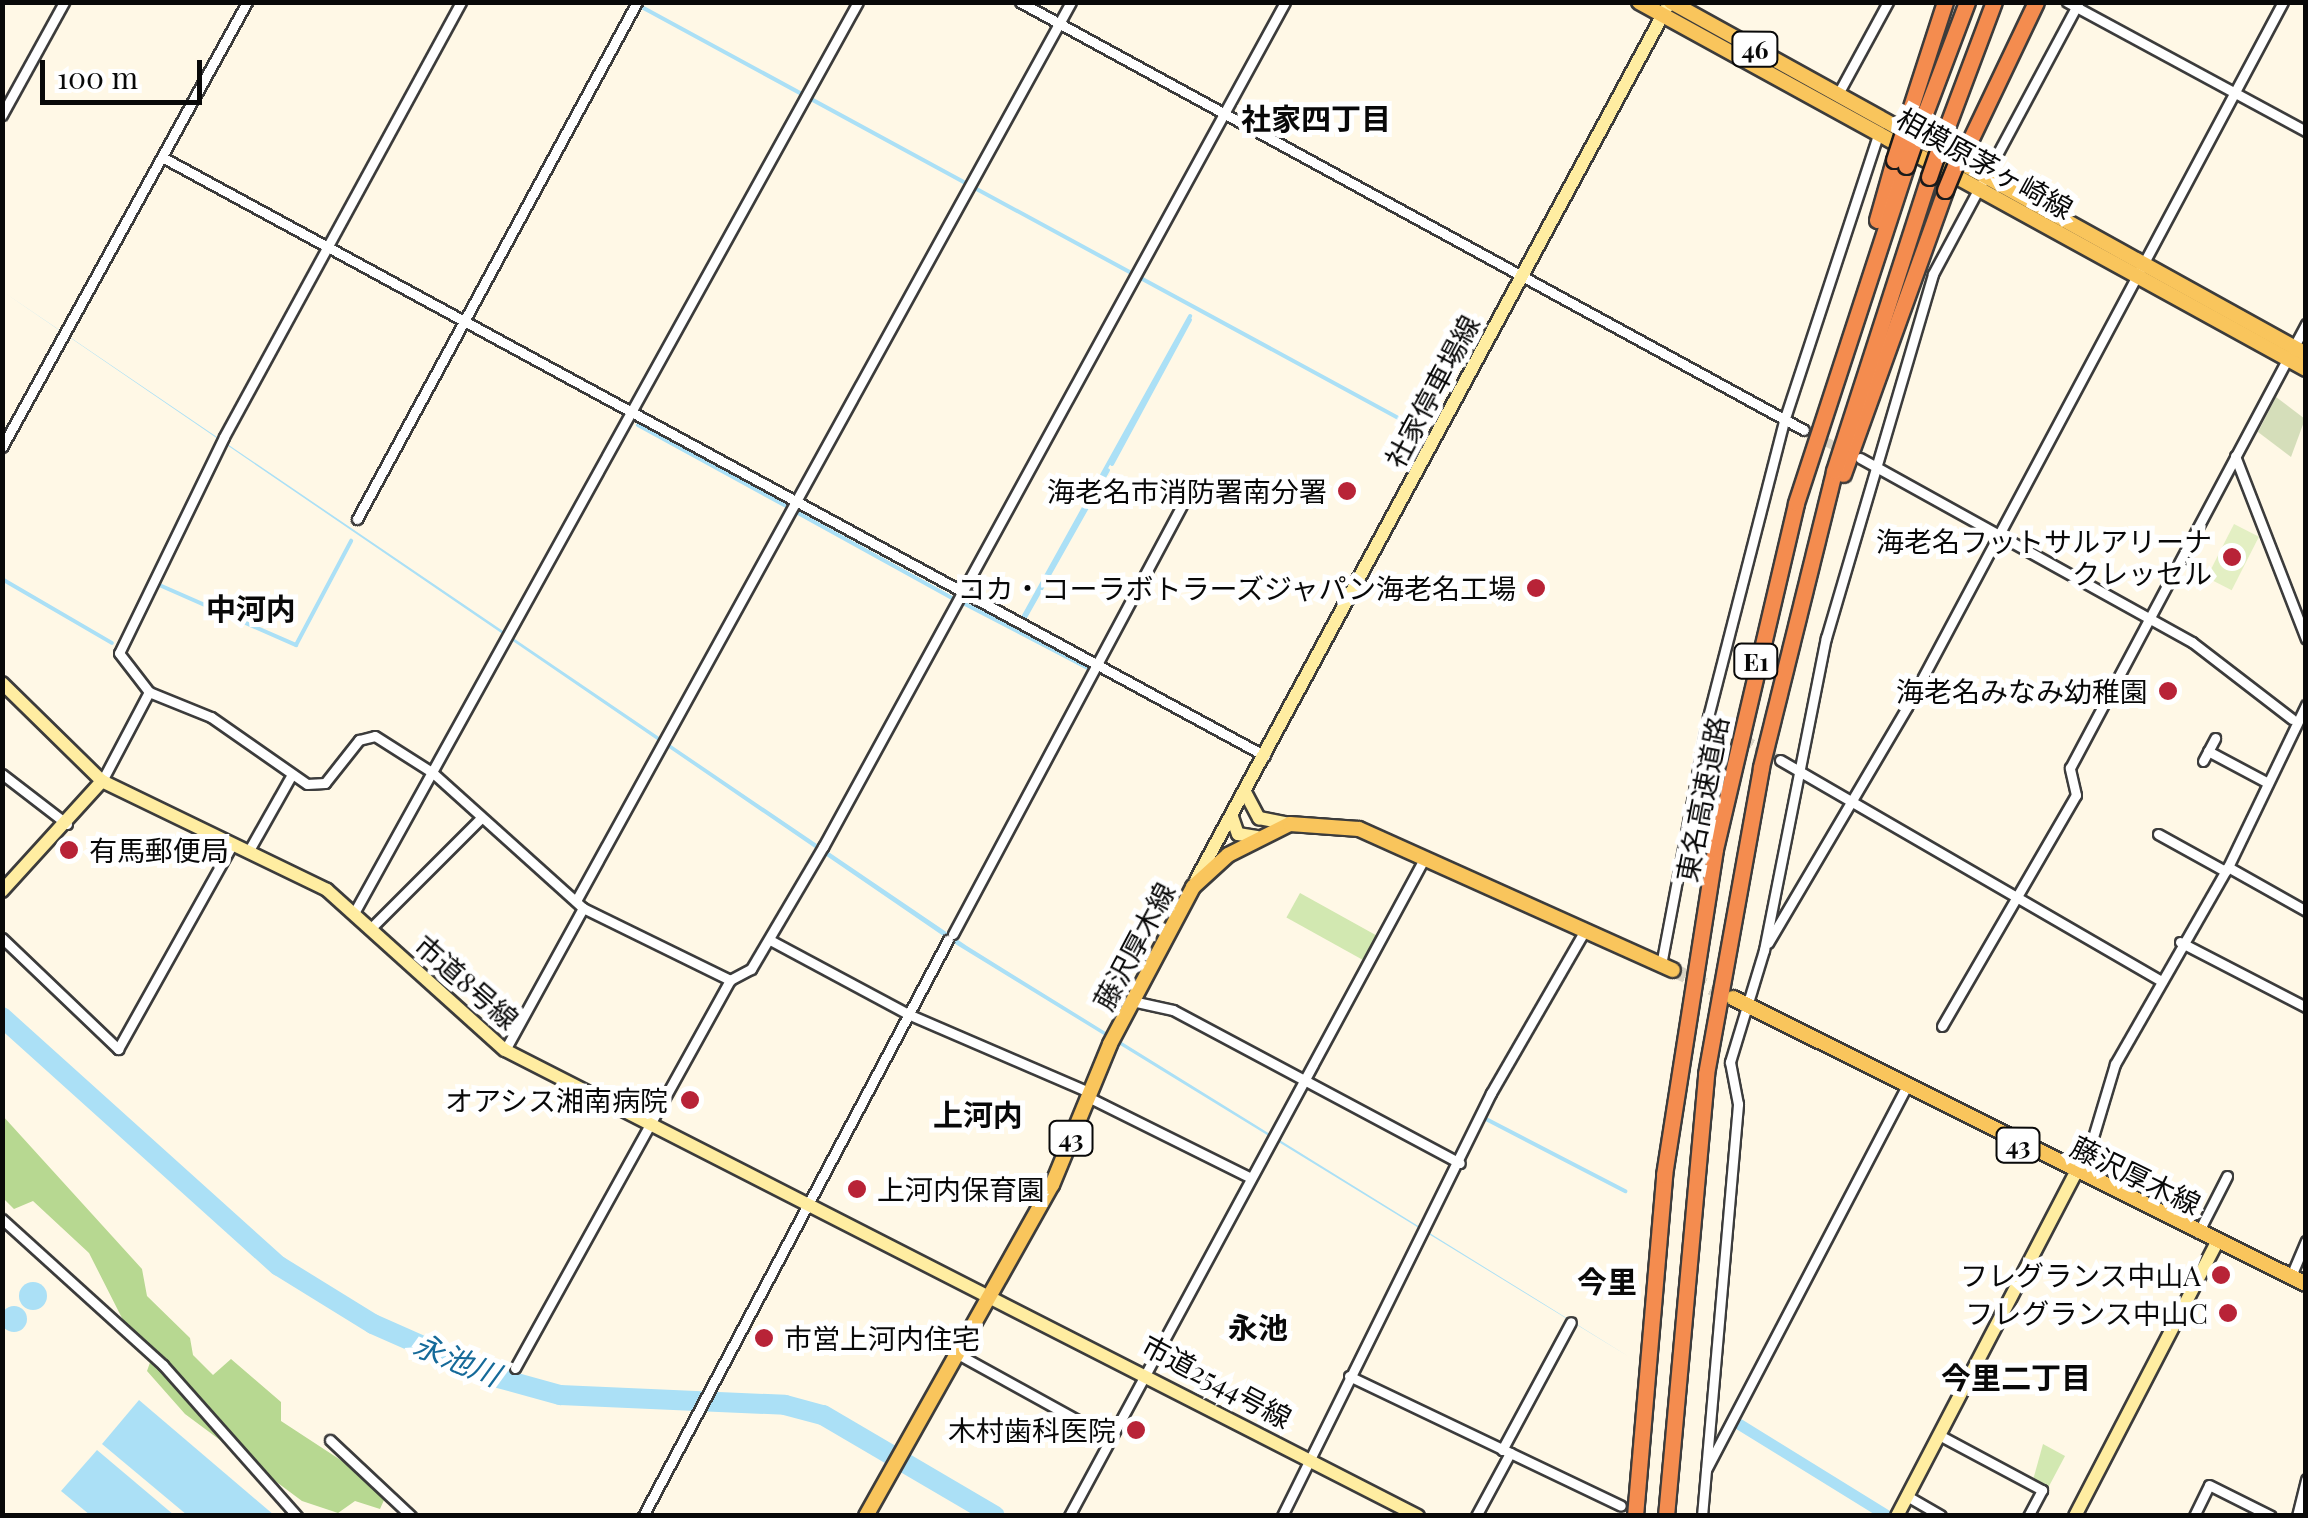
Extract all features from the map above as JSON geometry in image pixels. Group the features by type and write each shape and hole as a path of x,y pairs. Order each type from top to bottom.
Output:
{"highway":[{"path":"1913,126 1945,2"},
{"name":"東名高速道路","path":"1635,1516 1645,1347 1682,1063 1758,654 1844,339 1900,163 1967,2"},
{"name":"東名高速道路","path":"1666,1516 1706,1074 1732,1001 1806,577 1928,177 1994,2"},
{"path":"1806,577 1945,190 2032,3"}],"main road":[{"name":"相模原茅ヶ崎線","path":"1639,2 1668,7 1838,94 1982,182 2295,353 2306,369"},
{"name":"相模原茅ヶ崎線","path":"1668,7 1879,132 1982,182"},
{"name":"藤沢厚木線","path":"866,1516 899,1444 1052,1185 1112,1040 1193,887 1257,837 1290,824 1359,828 1667,967"},
{"name":"藤沢厚木線","path":"1732,1001 2078,1176 2306,1284"}],"street":[{"path":"2,115 64,2"},
{"path":"2,446 246,2"},
{"path":"461,2 221,443 120,642 149,692 228,727 291,776 325,783 370,735 433,772 580,904 730,980"},
{"path":"354,912 510,638 858,2"},
{"path":"1020,2 1520,279 1804,430"},
{"path":"505,1050 661,746 1071,2"},
{"path":"515,1368 730,980 746,975 770,940 962,597 1285,2"},
{"path":"1838,94 1888,2"},
{"path":"1702,1516 1738,1104 1730,1062 1732,1001 1852,801 2284,2"},
{"path":"357,519 636,4"},
{"path":"1764,950 1797,769 1872,464 1933,274 2074,4 2306,131"},
{"name":"社家停車場線","path":"1193,887 1668,7"},
{"path":"1667,967 1708,717 1784,421 1879,132"},
{"path":"162,157 796,507 1265,756"},
{"path":"1942,1026 2078,791 2070,768 2235,456 2295,353 2306,324"},
{"path":"2235,456 2306,639"},
{"path":"1860,458 2150,618 2292,719"},
{"path":"643,1516 1182,505"},
{"name":"市道8号線","path":"2,684 102,781 312,880 354,912 505,1050 650,1127 989,1295"},
{"path":"2,891 102,781 149,692"},
{"path":"1898,1514 2078,1176 2114,1064 2158,979 2226,869 2292,719 2306,705"},
{"path":"1708,717 1722,725"},
{"path":"2202,761 2216,738"},
{"path":"2208,750 2266,782"},
{"path":"1780,760 2158,979"},
{"path":"2,774 66,824"},
{"path":"248,852 291,776"},
{"path":"1245,792 1258,818 1290,824"},
{"path":"1232,817 1238,834 1257,837"},
{"path":"370,929 481,818"},
{"path":"2158,834 2306,911"},
{"path":"2,938 118,1050 232,845"},
{"path":"1069,1516 1426,855"},
{"path":"1282,1516 1349,1376 1429,1232 1460,1163 1585,930"},
{"path":"770,940 910,1015 1089,1095 1251,1178"},
{"path":"2180,942 2306,1007"},
{"path":"1132,1001 1173,1010 1302,1084 1460,1163"},
{"path":"1703,1475 1906,1087"},
{"path":"2198,1233 2227,1176"},
{"path":"2,1219 162,1365 297,1516"},
{"path":"2291,1276 2306,1241"},
{"path":"2075,1516 2217,1242"},
{"name":"市道2544号線","path":"989,1295 1146,1370 1418,1516"},
{"path":"1476,1516 1571,1322"},
{"path":"954,1352 1110,1438"},
{"path":"1349,1376 1620,1506"},
{"path":"1939,1435 2042,1490 2028,1516"},
{"path":"330,1440 411,1516"},
{"path":"2297,1516 2306,1480"},
{"path":"2194,1516 2209,1484 2271,1516"},
{"path":"1907,1496 1942,1516"}],"green space":[{"path":"2276,397 2305,419 2291,457 2258,432"},
{"name":"海老名フットサルアリーナ クレッセル","path":"2234,524 2259,537 2232,590 2207,577"},
{"path":"1300,893 1376,935 1363,960 1286,917"},
{"path":"2,1115 142,1269 147,1296 190,1338 193,1355 213,1375 231,1359 281,1402 281,1421 388,1491 380,1509 355,1501 338,1513 302,1501 185,1414 147,1371 153,1354 125,1324 89,1253 33,1201 14,1209 3,1198"},
{"path":"2043,1444 2065,1456 2048,1488 2033,1480"}],"water":[{"path":"2,291 967,946 1631,1358 952,942"},
{"path":"33,1282 43,1286 47,1296 43,1306 33,1310 23,1306 19,1296 23,1286"},
{"path":"14,1306 23,1310 27,1319 23,1328 14,1332 5,1328 1,1319 5,1310"},
{"path":"139,1400 274,1515 187,1515 102,1444"},
{"path":"97,1450 174,1515 90,1515 61,1491"}],"waterway":[{"path":"638,5 1424,432"},
{"path":"1020,623 1190,316"},
{"path":"1112,464 1190,320"},
{"path":"638,425 788,507"},
{"path":"1023,621 1108,470"},
{"path":"798,513 954,599"},
{"path":"157,584 296,645 351,541"},
{"path":"2,579 112,643"},
{"path":"965,604 1090,669"},
{"name":"永池川","path":"2,1017 279,1266 373,1324 491,1376 560,1395 785,1405 823,1415 995,1516"},
{"path":"1486,1119 1625,1191"},
{"path":"1739,1424 1888,1516"}],"tunnel":[{"path":"1813,435 1844,450"},
{"path":"1722,725 1780,760"},
{"path":"1673,970 1728,996"}],"place":[{"name":"海老名市消防署南分署","path":"1347,491"},
{"name":"海老名フットサルアリーナ クレッセル","path":"2232,557"},
{"name":"コカ・コーラボトラーズジャパン海老名工場","path":"1536,588"},
{"name":"海老名みなみ幼稚園","path":"2168,691"},
{"name":"有馬郵便局","path":"69,850"},
{"name":"オアシス湘南病院","path":"690,1100"},
{"name":"上河内保育園","path":"857,1189"},
{"name":"フレグランス中山A","path":"2221,1275"},
{"name":"フレグランス中山C","path":"2228,1313"},
{"name":"市営上河内住宅","path":"764,1338"},
{"name":"木村歯科医院","path":"1136,1430"}],"district":[{"name":"社家四丁目","path":"1316,118"},
{"name":"中河内","path":"251,608"},
{"name":"上河内","path":"978,1114"},
{"name":"今里","path":"1607,1281"},
{"name":"永池","path":"1258,1327"},
{"name":"今里二丁目","path":"2016,1377"}]}
